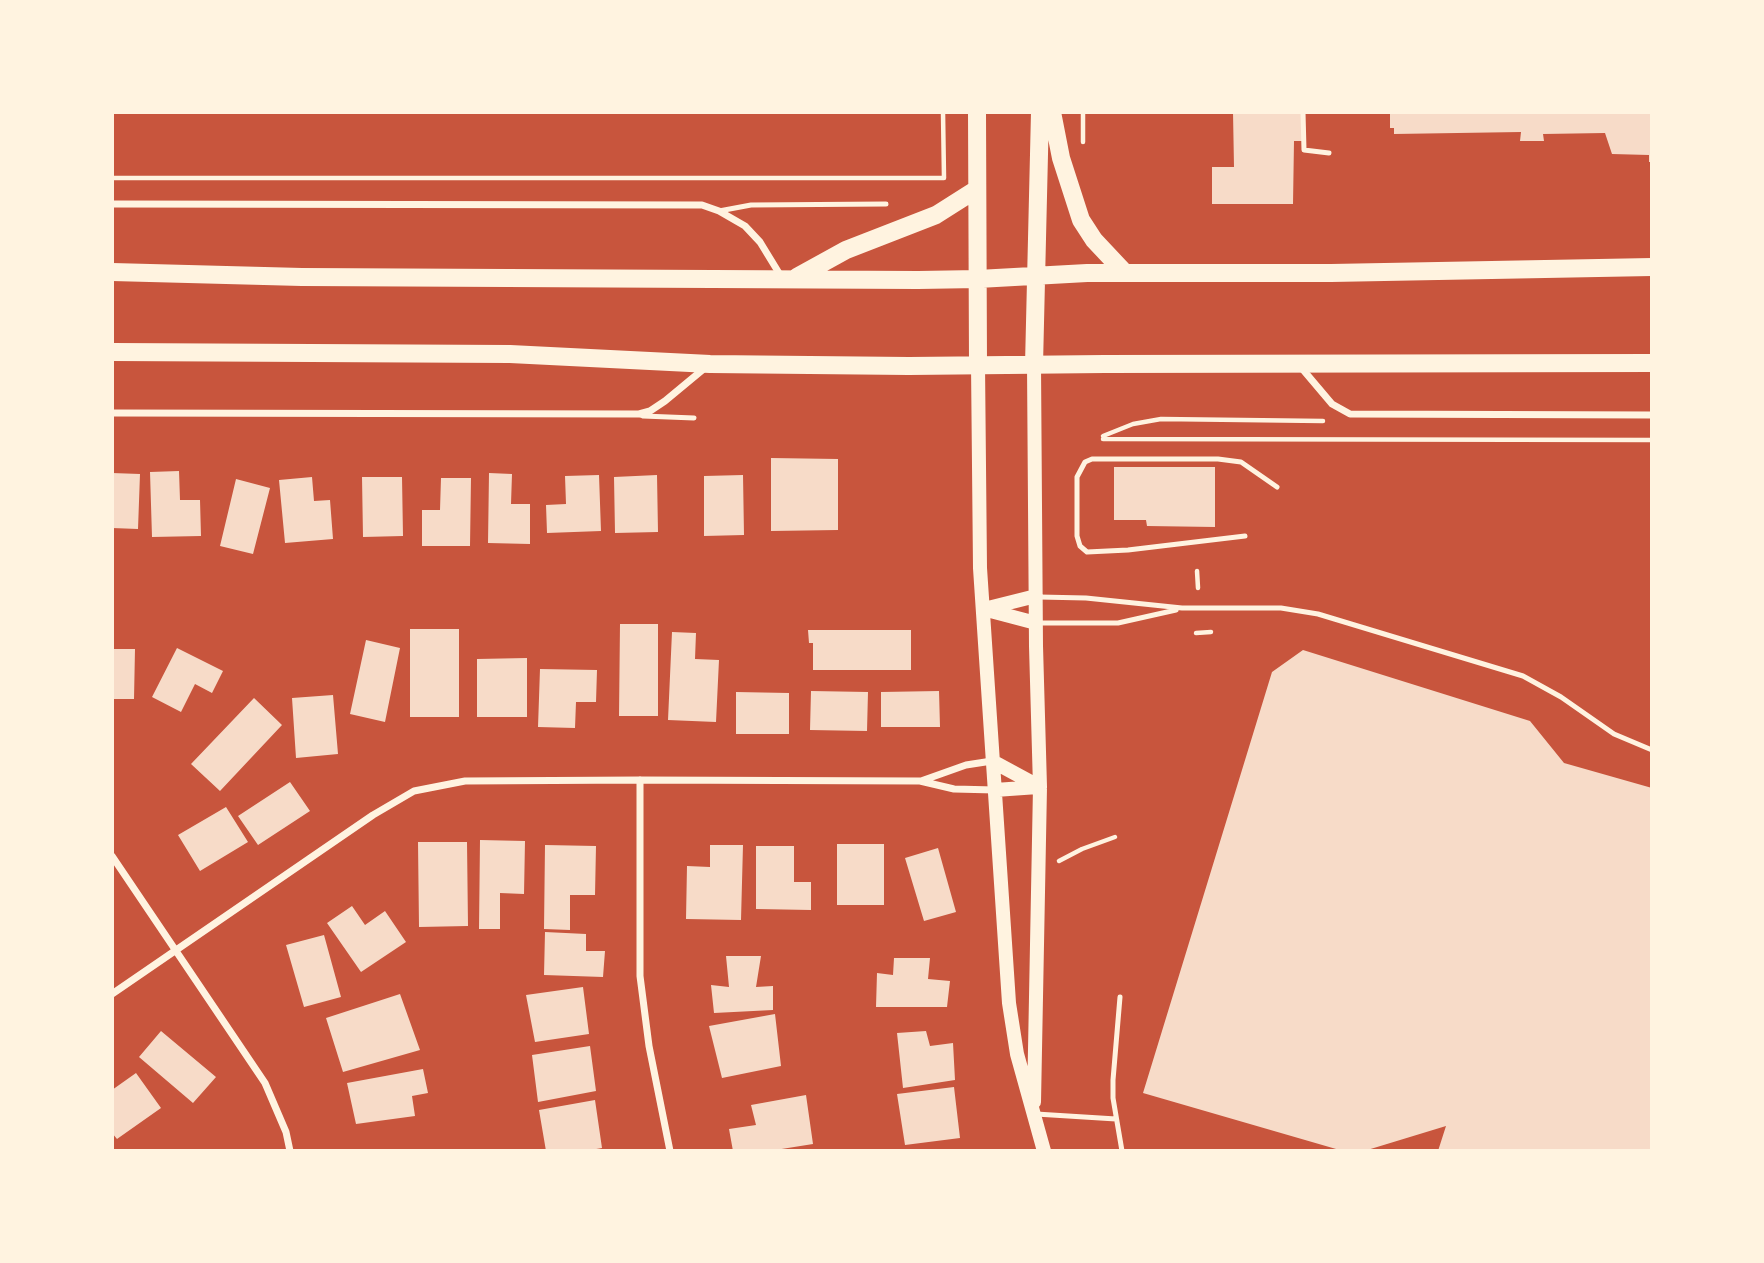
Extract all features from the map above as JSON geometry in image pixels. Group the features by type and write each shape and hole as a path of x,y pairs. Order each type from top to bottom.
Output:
{"main road":[{"path":"976,112 979,545 992,761 1009,1003 1017,1055 1044,1151"},
{"path":"1034,1114 1040,787 1034,365 1040,112"},
{"path":"1052,112 1060,158 1081,220 1094,240 1125,273"},
{"path":"788,279 846,250 936,215 977,189"},
{"path":"112,272 302,277 978,279 1125,273 1331,273 1652,267"},
{"path":"112,352 510,354 710,364 909,366 1652,363"},
{"path":"983,609 1036,597"},
{"path":"983,609 1036,623"},
{"path":"992,761 1040,787"},
{"path":"995,790 1040,787"}],"street":[{"path":"112,204 702,205 745,226 788,279"},
{"path":"112,412 639,414 665,401 710,364"},
{"path":"1297,364 1341,411 1366,415 1652,415"},
{"path":"920,781 966,765 992,761"},
{"path":"640,780 640,976 649,1046 670,1151"},
{"path":"112,993 373,815 414,791 465,781 640,780 920,781 954,789 995,790"},
{"path":"112,856 265,1083 286,1132 290,1151"}],"lane":[{"path":"1303,112 1304,150 1329,153"},
{"path":"719,211 751,205 886,204"},
{"path":"639,414 694,418"},
{"path":"1245,537 1087,552 1080,546 1077,536 1076,479 1089,460 1218,459 1241,462 1277,486"},
{"path":"1036,597 1086,598 1182,608 1298,609 1505,669 1545,687 1614,734 1652,750"},
{"path":"1036,623 1118,623 1182,608"},
{"path":"1121,997 1113,1063 1113,1098 1122,1151"},
{"path":"1034,1114 1116,1119"}],"path":[{"path":"112,178 944,178 943,112"},
{"path":"1341,411 1321,421 1161,419 1133,424 1103,437 1652,440"},
{"path":"1197,570 1198,588"},
{"path":"1196,633 1204,629 1211,632"}],"building":[{"path":"1233,112 1302,112 1302,141 1294,141 1293,204 1212,204 1212,167 1234,167"},
{"path":"1390,112 1652,112 1652,162 1649,162 1649,155 1612,154 1605,133 1543,134 1544,141 1520,141 1521,132 1394,134 1394,128 1390,128"},
{"path":"771,458 838,459 838,530 771,531"},
{"path":"1114,467 1215,467 1215,527 1147,526 1146,520 1114,520"},
{"path":"179,471 180,500 200,500 201,536 152,537 150,472"},
{"path":"112,473 140,474 138,529 112,528"},
{"path":"489,473 512,474 511,504 530,504 530,544 488,543"},
{"path":"599,475 601,531 547,533 546,505 566,504 565,476"},
{"path":"657,475 658,532 615,533 614,477"},
{"path":"743,475 744,535 704,536 704,476"},
{"path":"312,477 314,501 330,500 333,539 285,543 279,480"},
{"path":"362,477 402,477 403,536 363,537"},
{"path":"441,478 471,478 470,546 422,546 422,510 440,510"},
{"path":"236,479 270,488 253,554 220,546"},
{"path":"620,624 658,624 658,716 619,716"},
{"path":"410,629 459,629 459,717 410,717"},
{"path":"808,630 911,630 911,670 813,670 813,643 809,643"},
{"path":"672,632 696,633 695,659 719,660 716,722 668,720"},
{"path":"366,640 400,648 385,722 350,714"},
{"path":"177,648 223,671 212,693 195,684 181,712 152,697"},
{"path":"112,649 135,649 134,699 112,699"},
{"path":"1303,650 1530,721 1564,763 1652,788 1652,1151 1438,1151 1446,1126 1364,1151 1343,1151 1143,1093 1272,672"},
{"path":"527,658 527,717 477,717 477,659"},
{"path":"540,669 597,670 596,702 576,702 575,728 538,727"},
{"path":"811,691 868,692 867,731 810,730"},
{"path":"939,691 940,727 881,727 881,692"},
{"path":"736,692 789,693 789,734 736,734"},
{"path":"333,695 338,754 296,758 292,698"},
{"path":"254,698 282,725 220,791 191,764"},
{"path":"290,782 310,811 258,845 238,816"},
{"path":"226,807 248,842 200,871 178,835"},
{"path":"480,840 525,841 524,894 500,893 500,929 479,929"},
{"path":"418,842 467,842 468,926 419,927"},
{"path":"837,844 884,844 884,905 837,905"},
{"path":"545,845 596,846 595,895 570,895 570,930 544,929"},
{"path":"710,845 743,845 741,920 686,919 687,866 710,867"},
{"path":"756,846 794,846 794,882 811,882 811,910 756,909"},
{"path":"938,848 956,912 924,921 905,858"},
{"path":"352,906 365,925 385,911 406,942 361,972 327,923"},
{"path":"545,932 586,934 586,951 605,951 603,977 544,975"},
{"path":"324,935 341,997 304,1007 286,945"},
{"path":"726,956 761,956 756,987 773,986 773,1010 714,1013 711,985 729,987"},
{"path":"894,958 930,958 928,979 950,981 947,1007 876,1007 877,973 893,975"},
{"path":"583,987 589,1034 535,1042 526,995"},
{"path":"400,994 420,1050 343,1072 326,1018"},
{"path":"775,1014 781,1066 722,1078 709,1026"},
{"path":"161,1031 216,1077 193,1103 139,1057"},
{"path":"926,1031 930,1046 953,1043 955,1080 903,1088 897,1033"},
{"path":"590,1046 596,1091 538,1102 532,1055"},
{"path":"423,1069 428,1093 412,1096 415,1116 356,1124 347,1083"},
{"path":"136,1073 161,1108 117,1139 112,1133 112,1090"},
{"path":"954,1087 960,1138 905,1145 897,1094"},
{"path":"806,1095 813,1144 769,1151 733,1151 729,1129 756,1125 751,1105"},
{"path":"595,1100 602,1148 546,1151 539,1110"}]}
